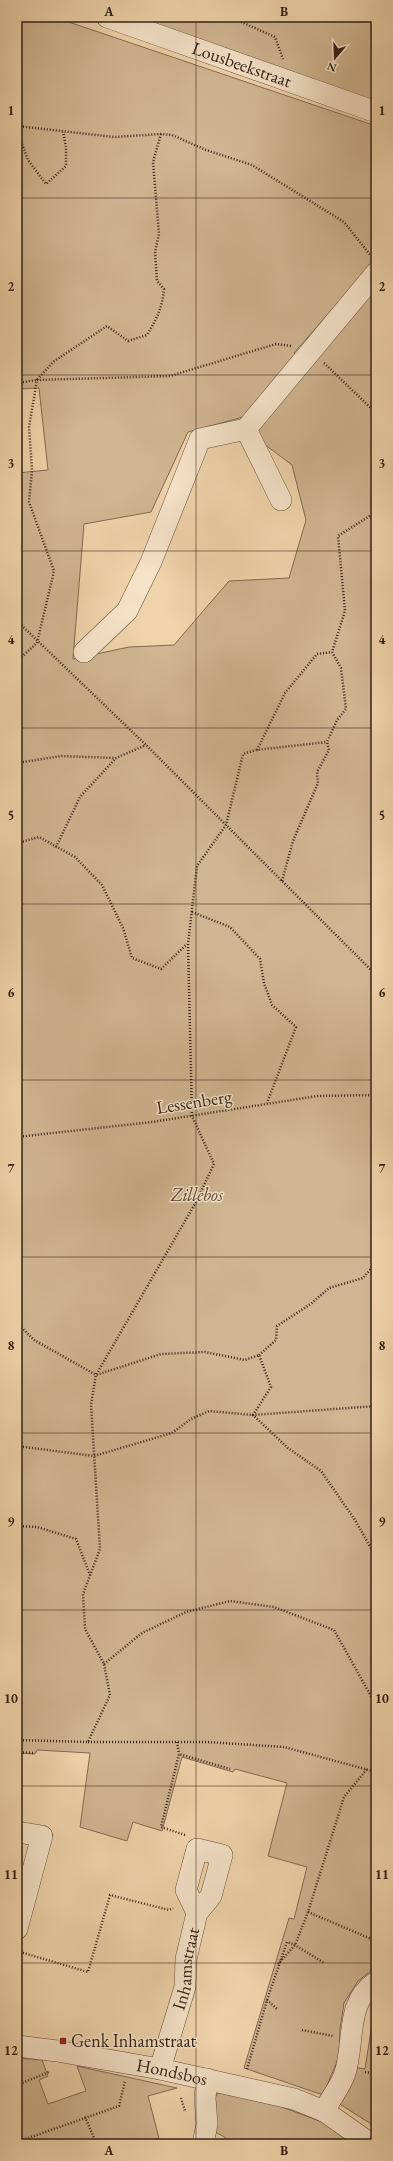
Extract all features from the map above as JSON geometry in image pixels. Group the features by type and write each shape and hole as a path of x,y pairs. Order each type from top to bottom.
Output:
{"street":[{"name":"Lousbeekstraat","path":"107,17 376,112"},
{"path":"84,652 127,610 151,562 200,439 246,429 311,350 374,265"},
{"path":"246,429 281,500"},
{"path":"17,1832 42,1836 20,1900 17,1929"},
{"name":"Inhamstraat","path":"160,2069 185,1987 186,1959 196,1913"},
{"path":"324,2111 345,2073 353,2020 359,2000 376,1982"},
{"name":"Hondsbos","path":"17,2046 57,2051 160,2069 294,2099 324,2111 371,2144"},
{"path":"207,2079 205,2106 208,2141"}],"path":[{"path":"230,17 275,36 286,66"},
{"path":"17,126 114,137 161,134 172,135 206,150 252,165 344,222 374,265"},
{"path":"17,130 28,160 46,184 66,166 66,147 63,132"},
{"path":"17,661 37,643 54,571 28,502 32,470 29,427 37,380 53,362 107,326 128,341 146,335 159,314 162,307 164,289 157,281 155,252 159,234 153,162 161,134"},
{"path":"17,383 37,380 170,376 276,344 311,350 376,413"},
{"path":"282,882 293,841 318,783 317,772 329,750 327,742 337,720 346,709 341,668 332,652 345,611 338,536 376,512"},
{"path":"17,621 37,643 146,745 376,975"},
{"path":"256,750 285,693 317,654 332,652"},
{"path":"88,1742 110,1695 104,1664 85,1629 83,1594 100,1549 91,1404 96,1376 196,1202 214,1164 192,1116 188,944 197,866 226,825 243,754 256,750 327,742"},
{"path":"56,847 80,797 116,758 146,745"},
{"path":"17,763 61,756 116,758"},
{"path":"17,843 38,837 75,857 102,885 123,928 132,958 161,969 188,944"},
{"path":"192,912 230,927 260,959 264,983 272,1005 296,1027 267,1103"},
{"name":"Lessenberg","path":"17,1137 192,1116 317,1096 376,1095"},
{"path":"376,1153 374,1157 376,1162"},
{"path":"17,1323 34,1340 96,1376 161,1354 204,1352 245,1360 259,1355 276,1340 277,1326 312,1303 329,1288 363,1278 376,1263"},
{"path":"253,1415 271,1387 259,1355"},
{"path":"17,1446 94,1456 172,1433 191,1419 209,1411 253,1415 376,1406"},
{"path":"253,1415 288,1448 321,1471 355,1520 376,1557"},
{"path":"17,1526 36,1527 76,1539 90,1575"},
{"path":"104,1664 142,1633 186,1612 230,1601 274,1606 334,1630 376,1704"},
{"path":"17,1740 88,1742 207,1742 284,1747 376,1772"},
{"path":"177,1742 179,1754 161,1827 188,1836"},
{"path":"17,1752 33,1753"},
{"path":"179,1754 230,1769"},
{"path":"278,1964 295,1945 308,1912 344,1798 367,1769"},
{"path":"20,1952 88,1972 110,1895 169,1910 173,1908"},
{"path":"308,1912 376,1941"},
{"path":"246,2076 278,1964 287,1942 295,1945 324,1963"},
{"path":"267,2000 277,2009"},
{"path":"302,2030 339,2037"},
{"path":"17,2085 49,2072"},
{"path":"17,2137 18,2143 119,2106 127,2076"},
{"path":"181,2098 185,2111"},
{"path":"86,2117 94,2138"}],"green space":[{"name":"Zillebos","path":"17,17 54,17 376,126 376,259 294,353 306,368 376,287 376,1764 371,1779 376,1781 376,1967 358,1981 344,2003 340,2029 339,2057 323,2095 244,2068 289,1918 294,1919 307,1867 268,1856 287,1783 235,1769 233,1772 182,1757 162,1831 133,1822 127,1841 80,1827 90,1753 37,1750 35,1754 17,1753 17,473 48,470 39,388 17,389","holes":["243,417 264,444 292,465 306,520 289,578 229,581 174,645 129,647 73,659 84,524 151,512 188,432"]},
{"path":"127,17 376,17 376,104"},
{"path":"376,2009 376,2127 338,2103 354,2067 365,2069 373,2018"},
{"path":"17,2058 42,2060 48,2076 39,2080 48,2104 86,2091 77,2066 177,2088 148,2096 159,2138 151,2140 152,2144 17,2144"},
{"path":"218,2092 266,2101 322,2122 355,2144 224,2144 226,2138 215,2132 215,2098"}],"place":[{"name":"Genk Inhamstraat","path":"63,2041"}]}
